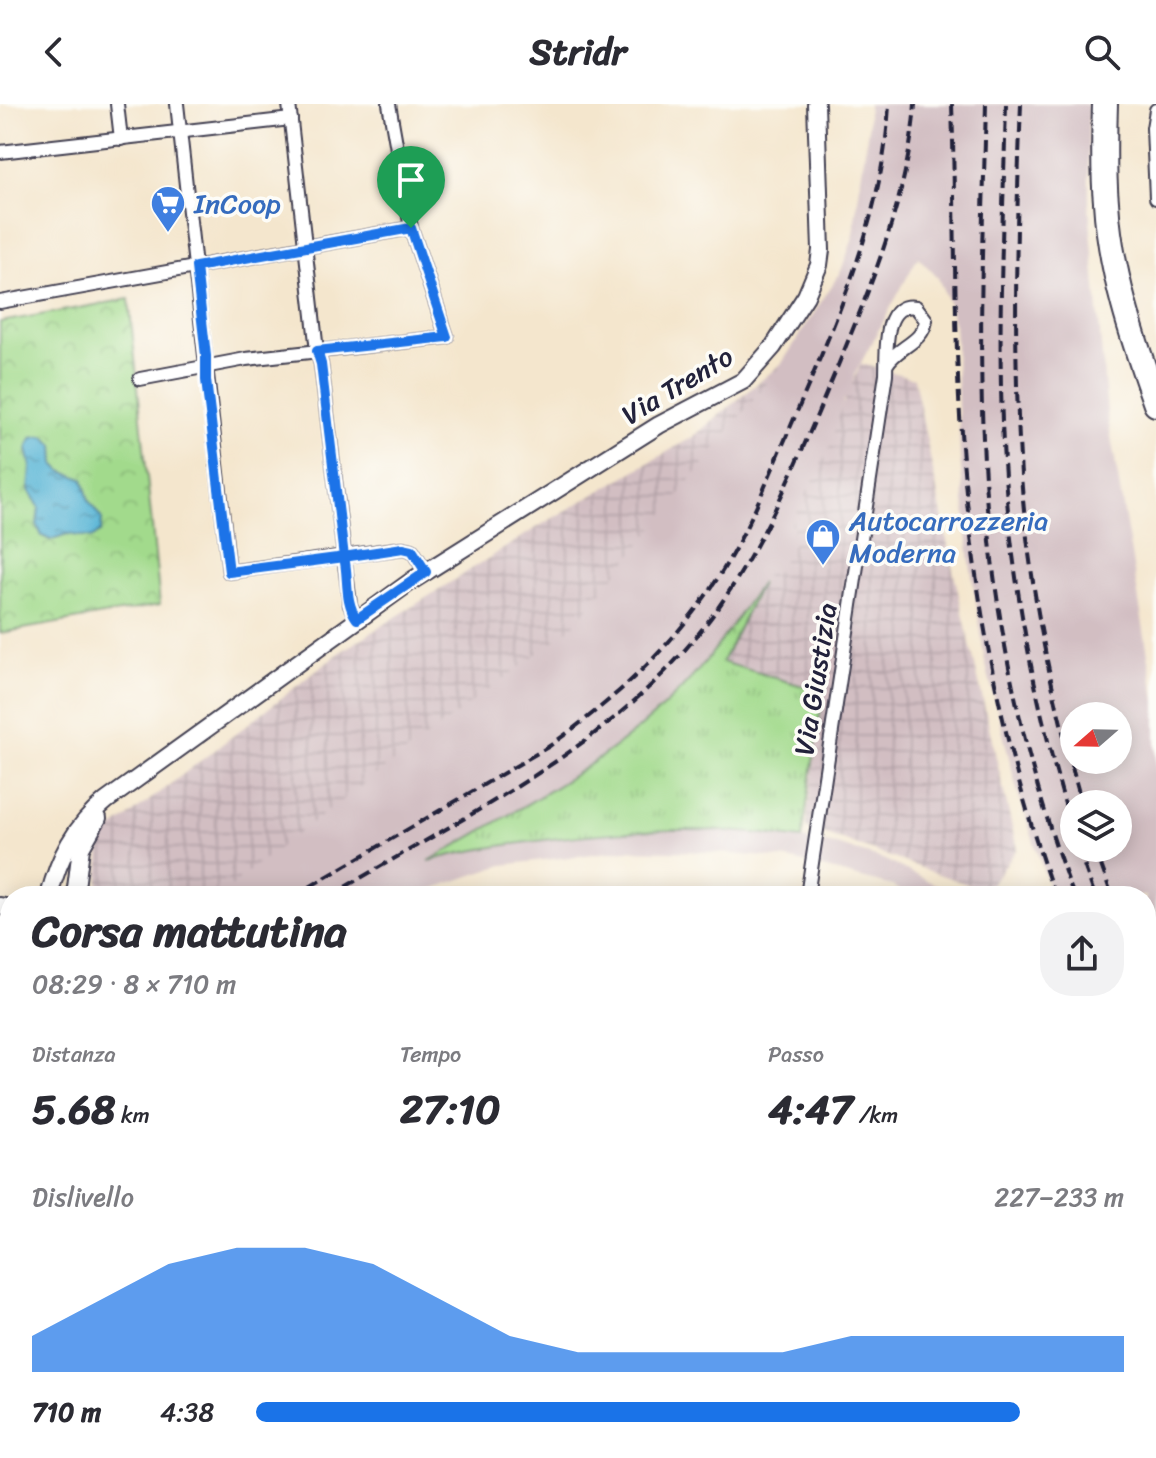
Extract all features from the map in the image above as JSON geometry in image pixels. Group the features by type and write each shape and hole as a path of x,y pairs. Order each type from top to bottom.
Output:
{"highway":[{"path":"1105,104 1106,204 1115,266 1156,404"},
{"path":"1121,104 1121,195 1130,261 1156,355"}],"street":[{"path":"117,104 121,139"},
{"path":"177,104 229,572 403,548 412,550 426,572"},
{"path":"289,104 350,605 357,619"},
{"path":"140,379 206,366 447,337 411,228 389,104"},
{"name":"Via Trento","path":"52,886 69,841 94,811 426,572 659,425 728,391 759,364 806,296 819,265 816,104"},
{"path":"1156,110 1153,128 1156,198"},
{"path":"0,152 291,119"},
{"path":"0,302 411,228"},
{"name":"Via Giustizia","path":"808,886 886,369 886,349 894,316 903,307 916,307 926,320 924,331 894,353 886,369"},
{"name":"Via Trento","path":"76,886 81,848 89,831 120,792"}],"shaded area":[{"path":"868,104 1088,104 1089,207 1107,413 1156,701 1156,886 1048,886 1017,790 985,661 970,563 960,457 955,330 938,278 918,257 856,372 847,399 844,399 830,447 791,524 794,526 792,532 797,536 775,574 767,574 703,666 632,734 562,784 433,859 490,847 598,833 686,829 761,832 836,845 883,859 938,886 892,886 788,859 709,852 626,850 503,865 441,886 232,886 253,867 572,627 782,363 841,271 852,241 868,129"},
{"path":"782,363 764,469 275,886 99,886 101,838 342,651 541,525 693,437"},
{"path":"861,364 914,378 952,565 1017,849 990,886 972,886 806,827 823,693 722,662 755,597"}],"green space":[{"path":"129,299 160,605 0,633 0,322"},
{"path":"761,583 722,662 823,692 802,839 705,830 641,831 515,844 429,861 563,782 657,712 696,673"}],"water":[{"path":"44,436 54,445 55,464 62,471 83,479 89,501 102,519 101,531 92,538 67,534 50,540 42,536 37,525 39,507 29,490 31,467 27,449 32,438"}],"railway":[{"path":"311,886 548,747 635,676 674,636 709,591 744,532 840,310 867,230 877,189 889,104"},
{"path":"347,886 491,803 593,735 640,695 683,652 722,602 755,548 784,491 861,309 896,209 915,104"},
{"path":"952,104 958,388 971,534 997,692 1023,795 1052,886"},
{"path":"986,104 982,389 992,560 1005,646 1023,731 1070,886"},
{"path":"1006,104 1001,336 1005,476 1029,657 1061,790"},
{"path":"1021,104 1016,290 1021,475 1043,641 1078,790"},
{"path":"1083,862 1091,886"},
{"path":"1100,862 1108,886"}],"place":[{"name":"InCoop","path":"168,234"},
{"name":"Autocarrozzeria Moderna","path":"823,567"}],"route":[{"path":"411,228 196,267 229,572 337,558 344,557 403,548 412,550 426,572 357,619 350,605 347,569 344,557 321,364 317,351 447,337 411,228"}]}
